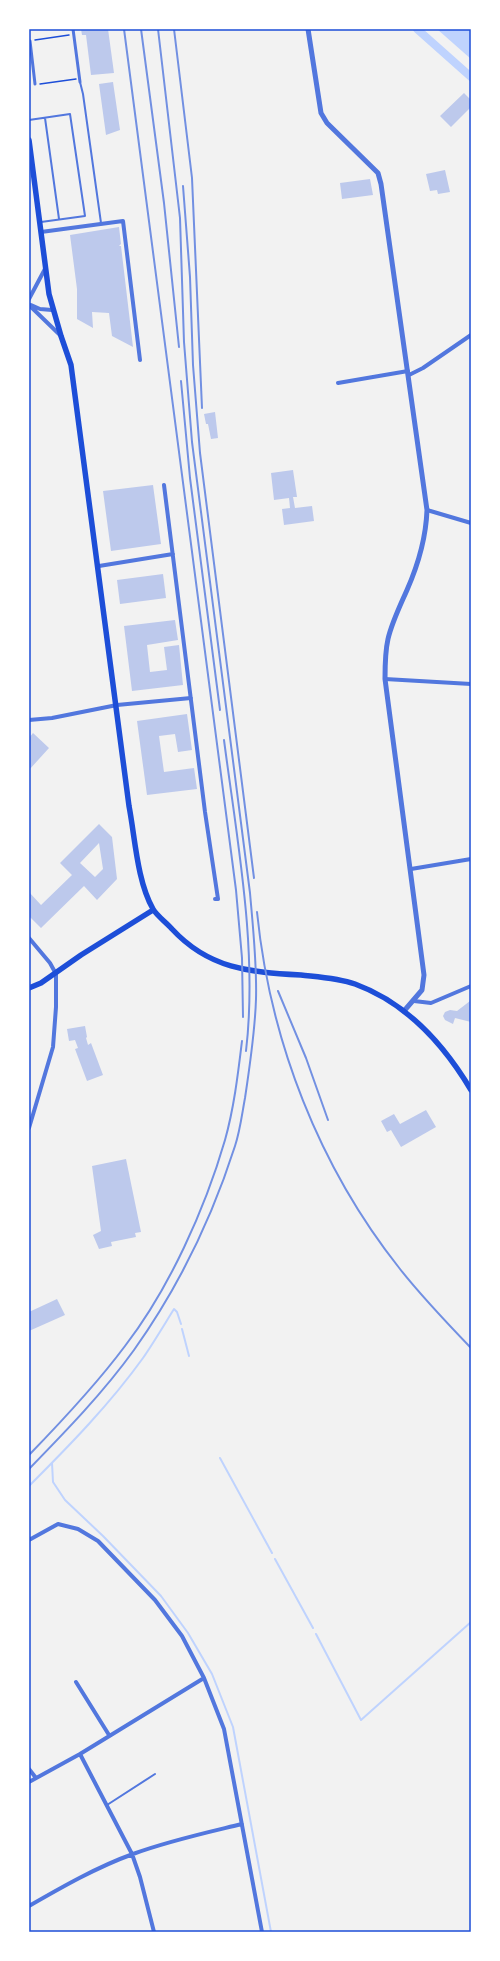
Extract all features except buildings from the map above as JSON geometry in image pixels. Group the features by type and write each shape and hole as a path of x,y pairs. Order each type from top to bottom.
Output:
{"main road":[{"path":"29,140 52,310 71,365 99,566 129,806 139,864 146,893 153,910 179,937 196,951 216,962 241,970 333,978 354,984 378,994 404,1011 424,1027 458,1069 471,1090"},
{"path":"29,988 56,974 81,955 153,910"}],"street":[{"path":"72,29 80,80"},
{"path":"308,29 321,113 327,123 378,173 409,373 427,510 427,528 423,543 408,588 388,639 385,657 385,679 424,975 422,990 404,1011"},
{"path":"30,41 35,84"},
{"path":"41,232 123,221 140,360"},
{"path":"29,298 46,267"},
{"path":"29,304 40,309 52,310"},
{"path":"29,304 61,336"},
{"path":"338,383 409,373 423,368 471,335"},
{"path":"164,485 205,812 218,899 215,899"},
{"path":"427,510 471,523"},
{"path":"99,566 173,554"},
{"path":"385,679 471,684"},
{"path":"29,720 52,718 116,705 191,698"},
{"path":"411,868 471,859"},
{"path":"29,938 50,963 56,974 56,1007 53,1047 29,1128"},
{"path":"414,1001 430,1003 471,986"},
{"path":"29,1540 58,1524 78,1530 98,1541 155,1600 182,1636 204,1678 224,1729 262,1932"},
{"path":"29,1782 80,1754 204,1678"},
{"path":"76,1682 109,1735"},
{"path":"80,1754 132,1854 140,1877 154,1932"},
{"path":"29,1769 36,1778"},
{"path":"29,1906 69,1883 132,1854 176,1840 242,1824"}],"lane":[{"path":"80,80 101,224"},
{"path":"29,120 70,114 85,216 40,222"},
{"path":"45,118 59,219"},
{"path":"107,1805 155,1774"}],"path":[{"path":"30,41 73,35"},
{"path":"35,84 80,80"}],"water":[{"path":"437,29 471,29 471,59"}],"waterway":[{"path":"417,29 471,77"},
{"path":"29,1486 74,1440 117,1392 143,1358 174,1309 177,1312 181,1324"},
{"path":"182,1329 189,1356"},
{"path":"220,1458 272,1553"},
{"path":"52,1463 53,1482 65,1500 103,1536 161,1596 188,1633 212,1674 233,1727 271,1932"},
{"path":"275,1559 313,1628"},
{"path":"316,1634 361,1720 471,1622"}],"railway":[{"path":"124,29 236,890 242,958 243,1017"},
{"path":"141,29 164,203 179,347"},
{"path":"29,1469 84,1411 122,1366 165,1302 192,1252 216,1200 237,1140 245,1098 255,1024 256,972 250,893 192,442 184,342 180,218 158,29"},
{"path":"174,29 192,178 202,408"},
{"path":"183,186 190,277 193,365 200,453 254,878"},
{"path":"181,381 190,478 220,710"},
{"path":"224,740 240,856 248,935 249,1013 246,1051"},
{"path":"257,912 273,1008 303,1101 323,1145 345,1188 371,1230 417,1290 471,1348"},
{"path":"278,991 306,1058 328,1120"},
{"path":"29,1455 103,1375 141,1324 171,1274 184,1248 207,1193 225,1140 233,1103 242,1041"}]}
